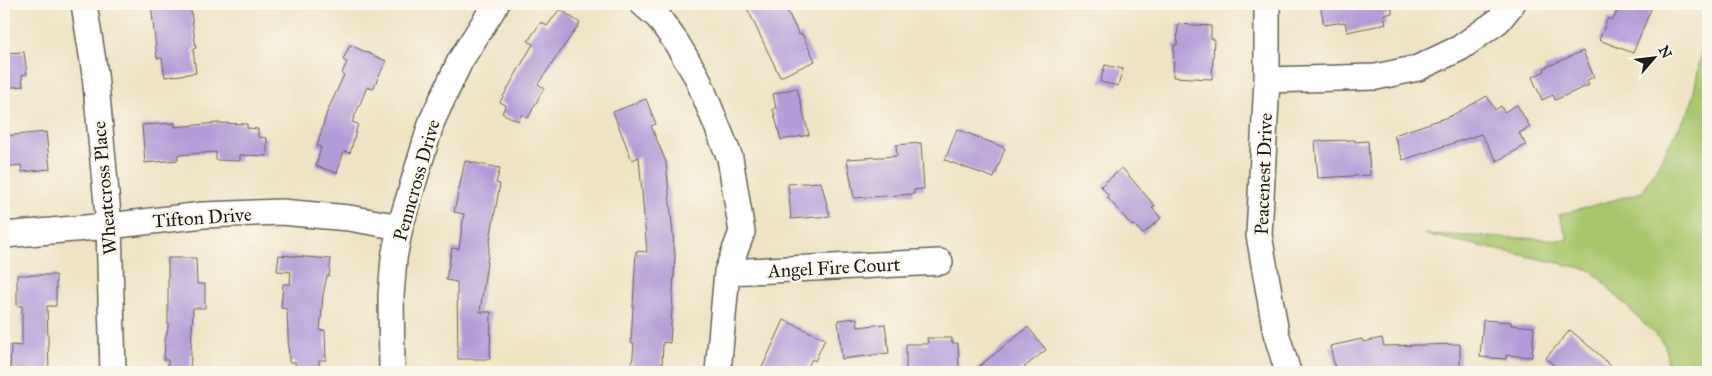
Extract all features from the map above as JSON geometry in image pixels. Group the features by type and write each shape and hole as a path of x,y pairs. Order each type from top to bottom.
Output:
{"street":[{"name":"Wheatcross Place","path":"84,4 95,74 109,226 113,372"},
{"name":"Penncross Drive","path":"392,372 391,296 400,227 432,121 460,61 496,4"},
{"path":"643,4 658,18 676,42 696,77 730,158 742,232 727,272 718,372"},
{"name":"Peacenest Drive","path":"1268,4 1267,80 1259,235 1276,333 1288,372"},
{"path":"1267,80 1376,77 1418,68 1460,48 1498,21 1512,4"},
{"name":"Tifton Drive","path":"4,235 204,215 281,212 350,218 400,227"},
{"name":"Angel Fire Court","path":"727,272 940,262"}],"green space":[{"path":"1703,4 1708,4 1708,372 1669,372 1665,345 1591,270 1424,234 1568,240 1559,215 1642,192 1691,107 1701,55"}],"building":[{"path":"151,4 190,4 196,48 193,49 196,73 165,77 162,58 157,58"},
{"path":"745,4 784,4 799,35 802,34 815,61 780,77"},
{"path":"1320,4 1392,4 1392,13 1384,15 1386,24 1347,32 1345,22 1324,25"},
{"path":"1620,4 1653,4 1633,53 1599,40 1608,18 1613,20"},
{"path":"560,9 580,23 538,84 544,88 528,118 522,114 518,121 502,113 506,105 500,102 533,44 528,41 541,22 547,26"},
{"path":"1178,24 1211,26 1211,39 1214,39 1212,79 1173,77 1174,45 1177,45"},
{"path":"350,45 386,61 373,89 367,87 352,122 358,124 350,153 344,151 337,173 316,166 321,147 317,146 327,112 344,75 342,73 347,62 343,60"},
{"path":"1583,51 1594,77 1587,80 1589,85 1555,100 1553,95 1542,100 1532,77 1545,71 1544,68"},
{"path":"24,52 27,74 22,75 23,86 4,88 4,53"},
{"path":"1105,65 1123,69 1118,86 1100,82"},
{"path":"797,88 809,135 781,140 773,109 776,108 773,94"},
{"path":"1487,96 1495,110 1501,106 1504,112 1517,105 1530,127 1519,133 1526,145 1497,161 1481,134 1403,160 1394,135 1451,116"},
{"path":"646,99 656,124 651,126 666,162 675,256 670,343 663,342 662,369 632,367 634,343 631,343 636,251 647,252 639,157 632,160 613,112"},
{"path":"175,123 175,127 217,123 247,124 247,128 258,129 258,137 267,138 267,156 240,155 240,161 216,160 216,152 177,155 178,160 145,163 142,125"},
{"path":"957,129 1005,148 994,178 945,160"},
{"path":"46,132 50,169 22,172 21,165 4,167 4,136"},
{"path":"1355,140 1355,142 1368,141 1370,175 1318,178 1315,141"},
{"path":"921,143 924,189 914,190 914,194 854,198 847,159 897,156 896,145"},
{"path":"465,161 500,168 496,183 500,184 480,312 491,312 490,359 458,359 457,282 446,280 452,248 459,249 464,214 454,212"},
{"path":"1122,168 1155,206 1152,208 1161,218 1143,234 1134,225 1132,226 1107,197 1109,196 1101,186"},
{"path":"821,182 830,216 791,219 788,184"},
{"path":"279,255 331,259 329,276 327,276 323,295 320,331 325,330 326,360 319,360 320,372 296,372 295,362 289,362 287,309 281,308 283,284 290,284 291,272 277,271"},
{"path":"168,258 196,258 197,284 205,284 205,308 193,308 190,372 168,372 168,360 164,360 168,328"},
{"path":"17,275 56,275 56,306 47,306 49,372 20,372 20,369 10,369 11,345 22,346 22,306 17,306"},
{"path":"857,318 858,327 885,324 889,353 842,359 838,320"},
{"path":"784,320 825,339 815,361 812,359 805,372 760,372"},
{"path":"1483,320 1511,322 1511,325 1534,327 1532,357 1506,355 1506,359 1480,357"},
{"path":"1028,327 1046,350 1018,372 972,372"},
{"path":"1570,330 1602,357 1616,372 1562,372 1546,358"},
{"path":"927,338 952,338 952,343 958,343 959,369 906,371 906,344 928,344"},
{"path":"1382,338 1384,346 1460,344 1460,372 1403,371 1403,366 1374,372 1336,372 1330,346 1362,339 1363,342"}]}
